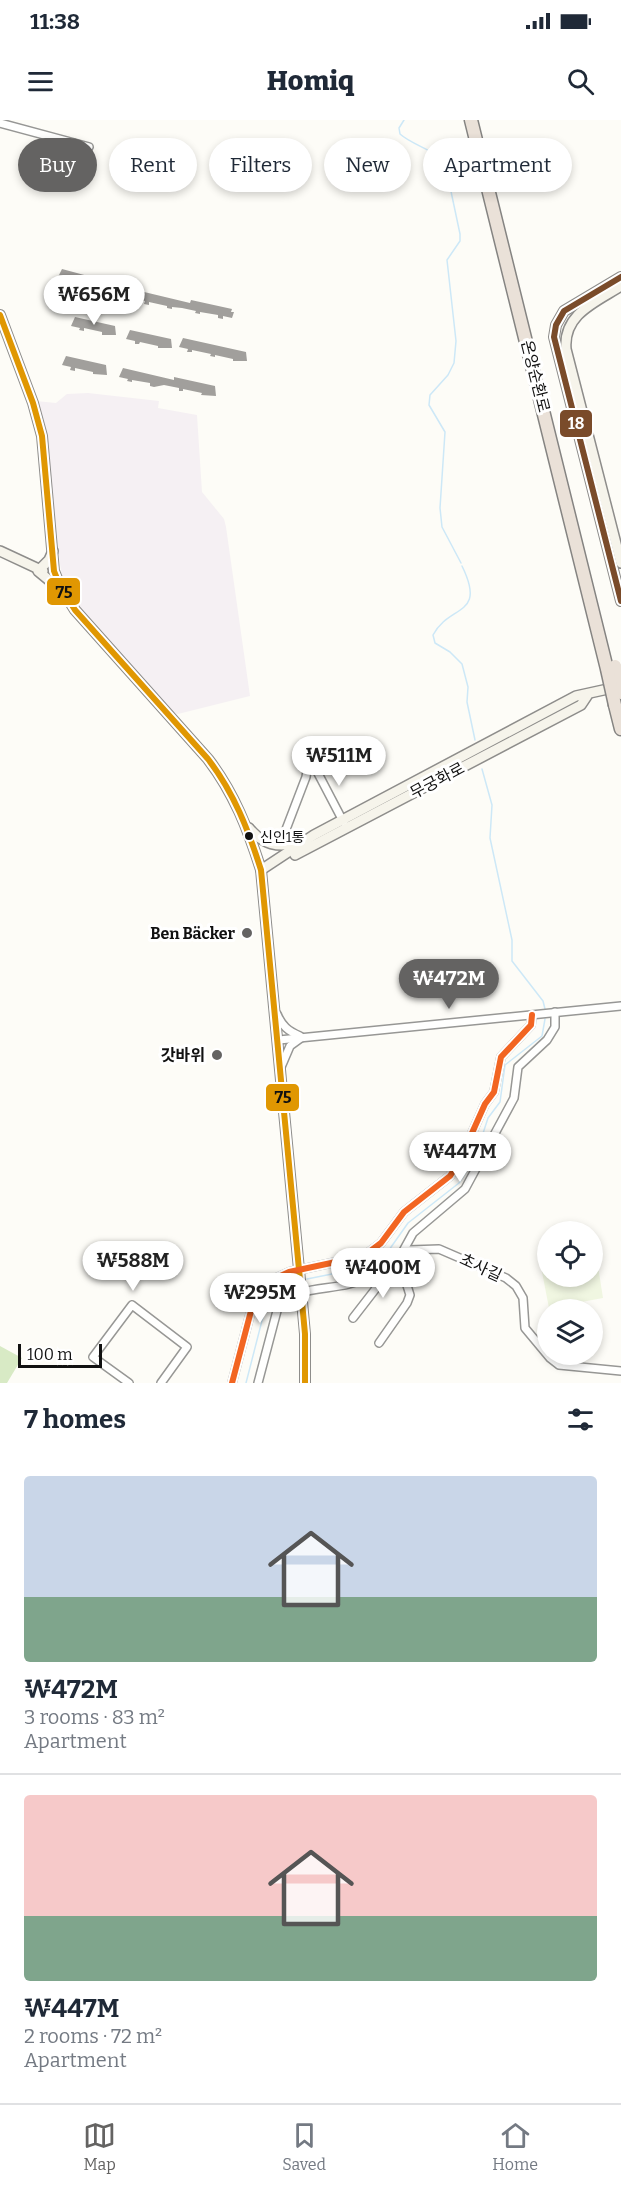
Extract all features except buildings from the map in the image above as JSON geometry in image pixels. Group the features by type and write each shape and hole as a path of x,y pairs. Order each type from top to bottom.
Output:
{"highway":[{"name":"온양순환로","path":"471,120 611,668"},
{"name":"온양순환로","path":"478,120 611,668"},
{"path":"611,668 621,693"},
{"path":"611,668 615,705 621,729"}],"main road":[{"path":"621,277 564,311 556,325 554,337 621,601"},
{"path":"621,286 577,314 565,335 566,349 621,562"},
{"path":"0,315 33,403 42,436 54,571 64,594 75,610 208,759 226,783 245,824 261,870 279,1040 301,1293 305,1383"},
{"path":"0,550 38,571 64,594"},
{"path":"38,571 50,560 53,550"},
{"path":"38,571 54,571"},
{"name":"무궁화로","path":"261,870 276,865 344,824 576,696 586,696 621,686"},
{"path":"245,824 264,841 280,846 296,844 314,835"},
{"name":"무궁화로","path":"261,870 314,835 344,824"}],"street":[{"path":"0,123 56,138"},
{"path":"280,846 306,777 309,758 344,824"},
{"path":"279,1040 621,1006"},
{"path":"276,1012 281,1024 302,1037"},
{"path":"353,1318 384,1278 388,1268 400,1255 413,1233 465,1189 514,1098 518,1067 547,1040 555,1027 555,1012"},
{"path":"232,1383 255,1298 266,1284 289,1272 344,1262 373,1251 404,1212 450,1176 459,1162 485,1104 494,1092 501,1057 531,1025 532,1015"},
{"path":"281,1068 290,1047 302,1037"},
{"name":"초사길","path":"400,1255 410,1250 439,1249 506,1278 521,1291 525,1328 550,1358 559,1365 621,1371"},
{"path":"379,1343 407,1303 410,1295 400,1255"},
{"path":"258,1383 278,1307 290,1296 347,1284 388,1268"},
{"path":"129,1383 93,1357 132,1305 187,1347 161,1383"}],"shaded area":[{"path":"88,393 159,401 158,408 197,415 202,492 224,519 226,527 250,696 174,715 70,596 63,582 47,445 36,401 56,403 67,394"}],"green space":[{"path":"545,1287 601,1287 603,1298 598,1299 547,1299"},
{"path":"0,1346 22,1358 7,1383 0,1383"}],"waterway":[{"path":"404,120 399,128 400,134 436,155 445,163 460,234 460,241 447,260 456,341 454,363 448,375 430,395 429,405 445,432 440,508 442,527 461,563"},
{"path":"462,566 469,582 468,602 440,625 433,635 435,643 450,652 462,664 468,687 467,702 475,740"},
{"path":"482,769 492,805 490,838 512,940 512,961 543,1001 545,1009"},
{"path":"307,1279 362,1268 377,1261 389,1250 408,1223 459,1183 476,1155 488,1118 500,1102 505,1065 542,1036 545,1019"},
{"path":"246,1383 266,1305 269,1299 285,1284"}],"transit line":[{"name":"18","path":"621,277 564,311 556,325 554,337 621,601"},
{"name":"75","path":"0,315 33,403 42,436 54,571 60,586 75,610 208,759 239,812 261,870 305,1334 305,1383"},
{"path":"232,1383 251,1311 261,1290 274,1279 289,1272 364,1256 381,1243 404,1212 450,1176 459,1162 485,1104 494,1092 501,1057 531,1025 532,1015"}],"place":[{"name":"신인1통","path":"249,836"},
{"name":"Ben Bäcker","path":"247,933"},
{"name":"갓바위","path":"217,1055"}]}
